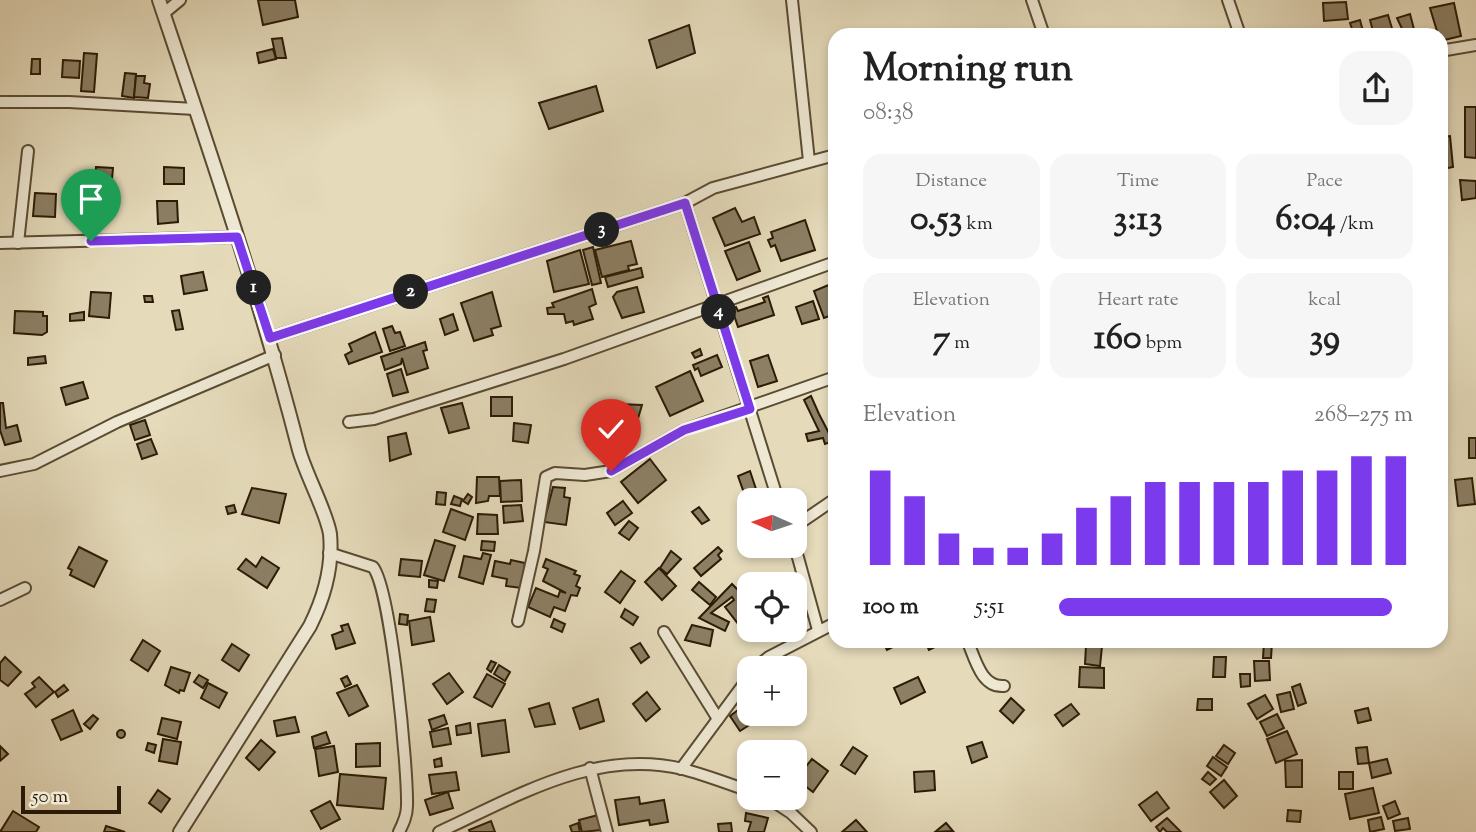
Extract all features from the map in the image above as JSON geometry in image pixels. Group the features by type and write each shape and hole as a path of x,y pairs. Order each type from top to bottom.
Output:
{"street":[{"path":"159,0 270,338 306,474 330,533 322,603 180,832"},
{"path":"163,14 180,0"},
{"path":"792,0 810,161"},
{"path":"1032,0 1042,28"},
{"path":"1228,0 1238,28"},
{"path":"1448,50 1476,45"},
{"path":"0,102 69,102 195,109"},
{"path":"18,243 28,151"},
{"path":"270,338 685,203 713,188 828,157"},
{"path":"685,203 774,488"},
{"path":"0,243 237,237"},
{"path":"349,422 374,419 551,363 716,302 828,264"},
{"path":"0,471 34,464 117,422 275,355"},
{"path":"518,621 534,551 546,477 555,473 585,475 611,471 684,430 828,380"},
{"path":"807,518 828,504"},
{"path":"329,554 373,567 382,584 398,699 407,807 399,832"},
{"path":"798,558 818,631"},
{"path":"0,600 25,587"},
{"path":"771,656 828,626"},
{"path":"664,632 718,719"},
{"path":"971,648 985,679 1004,686"},
{"path":"681,769 737,693"},
{"path":"439,832 563,776 590,768 639,765 681,769 737,787"},
{"path":"590,768 607,832"},
{"path":"786,810 811,832"}],"building":[{"path":"258,0 295,0 298,17 263,25"},
{"path":"1346,2 1348,19 1324,21 1323,3"},
{"path":"1454,3 1461,36 1448,39 1448,28 1436,28 1430,8"},
{"path":"1410,14 1414,28 1402,28 1397,18"},
{"path":"1388,15 1392,28 1372,28 1370,20"},
{"path":"1360,20 1362,28 1352,28 1350,23"},
{"path":"689,25 695,53 657,68 649,40"},
{"path":"282,38 286,58 276,58 272,39"},
{"path":"273,49 276,59 259,63 257,53"},
{"path":"84,53 97,54 94,92 81,91"},
{"path":"32,59 40,59 40,74 31,74"},
{"path":"63,60 80,61 79,78 62,77"},
{"path":"125,73 136,74 134,98 122,96"},
{"path":"136,76 145,76 144,83 150,84 148,98 134,97"},
{"path":"596,86 603,111 549,129 539,103"},
{"path":"1465,107 1476,107 1476,158 1465,157"},
{"path":"1448,136 1453,167 1448,168"},
{"path":"96,167 113,168 112,179 95,178"},
{"path":"164,167 184,168 184,184 164,184"},
{"path":"1460,180 1476,181 1476,198 1462,200"},
{"path":"35,193 56,194 55,217 33,216"},
{"path":"157,201 177,201 178,222 158,224"},
{"path":"735,208 742,222 754,217 760,234 725,246 713,218"},
{"path":"805,220 815,250 781,261 775,245 771,247 768,240 773,238 771,232"},
{"path":"631,241 637,264 628,266 629,270 602,277 595,250"},
{"path":"749,242 760,271 737,280 725,251"},
{"path":"593,247 601,283 592,285 583,250"},
{"path":"580,250 589,284 554,292 547,261"},
{"path":"641,268 643,277 608,287 605,277"},
{"path":"203,272 207,290 184,294 181,276"},
{"path":"828,285 828,317 824,318 814,291"},
{"path":"637,287 644,312 622,318 613,297 617,292"},
{"path":"592,289 596,304 589,307 593,319 574,325 573,321 566,323 564,314 548,314 547,308 554,307 552,303"},
{"path":"91,292 111,293 109,318 89,316"},
{"path":"492,292 501,326 491,329 493,335 474,341 461,303"},
{"path":"144,296 152,296 153,302 145,302"},
{"path":"768,296 774,315 738,327 732,309 736,307 738,311 765,302 763,298"},
{"path":"813,301 819,319 802,324 796,307"},
{"path":"179,310 183,329 176,330 172,311"},
{"path":"15,311 43,312 43,316 47,316 47,332 42,335 14,333"},
{"path":"84,312 84,320 70,321 70,314"},
{"path":"453,314 458,330 445,335 440,319"},
{"path":"392,326 395,333 400,332 405,346 390,351 383,329"},
{"path":"375,332 382,352 349,364 345,355 352,351 349,344"},
{"path":"425,342 427,350 423,351 428,368 407,375 402,358 401,364 385,370 381,357"},
{"path":"700,349 702,355 695,358 692,353"},
{"path":"717,355 722,367 701,376 698,368 695,370 693,365"},
{"path":"768,355 777,381 758,387 750,361"},
{"path":"45,356 46,363 28,365 28,358"},
{"path":"401,369 408,392 393,396 387,374"},
{"path":"690,371 703,401 670,416 656,387"},
{"path":"83,382 88,398 66,405 61,388"},
{"path":"811,396 828,431 828,443 825,444 823,438 808,441 806,434 819,431 804,400"},
{"path":"491,397 512,397 512,416 491,416"},
{"path":"0,403 3,403 6,428 17,425 21,441 5,445 0,430"},
{"path":"462,403 469,428 449,433 441,408"},
{"path":"617,404 642,405 636,425 617,420"},
{"path":"608,419 635,431 629,444 623,442 617,461 597,455"},
{"path":"145,420 150,435 135,440 130,425"},
{"path":"514,423 531,425 528,443 513,441"},
{"path":"594,424 601,426 597,440 589,437"},
{"path":"406,433 411,454 390,461 388,437"},
{"path":"1469,438 1476,438 1476,458 1469,458"},
{"path":"151,439 157,454 142,459 137,444"},
{"path":"650,459 666,480 638,503 621,482"},
{"path":"750,471 756,488 742,488 738,476"},
{"path":"477,477 499,477 500,496 489,496 488,501 476,503"},
{"path":"1472,478 1475,504 1458,506 1455,480"},
{"path":"521,480 522,501 501,502 500,481"},
{"path":"553,487 565,488 564,497 570,498 566,525 544,522"},
{"path":"252,488 286,494 279,523 242,514"},
{"path":"437,492 446,493 445,505 436,504"},
{"path":"468,494 472,497 468,504 463,501"},
{"path":"454,496 462,499 460,506 451,504"},
{"path":"623,501 632,513 615,525 607,513"},
{"path":"234,505 236,512 228,514 226,507"},
{"path":"521,505 523,521 504,523 503,506"},
{"path":"699,507 709,520 702,524 692,512"},
{"path":"451,509 473,517 465,540 443,532"},
{"path":"478,514 497,515 498,534 477,534"},
{"path":"629,521 638,528 629,540 619,533"},
{"path":"435,540 455,546 444,581 424,575"},
{"path":"482,541 495,542 494,551 481,550"},
{"path":"79,547 107,561 94,587 70,575 72,570 68,568"},
{"path":"718,547 722,551 718,555 721,559 701,576 694,568"},
{"path":"671,551 681,559 667,574 660,568"},
{"path":"483,553 491,555 483,584 459,577 464,556 481,559"},
{"path":"262,557 279,568 267,588 238,569 246,559 256,567"},
{"path":"401,559 422,561 420,577 399,575"},
{"path":"546,559 576,571 574,574 580,576 576,586 580,588 577,596 571,595 565,611 554,607 550,617 528,607 536,588 558,597 560,591 566,593 543,581 548,569 543,567"},
{"path":"511,560 525,563 521,588 506,586 507,579 492,576 495,561 510,564"},
{"path":"659,568 676,586 662,600 645,582"},
{"path":"621,571 635,581 620,603 605,592"},
{"path":"429,580 438,581 437,588 429,587"},
{"path":"699,582 716,597 710,605 692,590"},
{"path":"732,584 737,589 737,622 725,607 734,600 732,597 711,613 729,622 725,631 699,618"},
{"path":"427,599 436,600 434,612 425,611"},
{"path":"625,609 638,617 633,625 621,617"},
{"path":"400,614 408,615 407,625 399,624"},
{"path":"430,617 434,641 412,645 409,621"},
{"path":"554,619 565,624 562,632 551,627"},
{"path":"348,624 355,643 336,649 332,635 343,631 341,626"},
{"path":"692,625 713,630 710,646 685,640"},
{"path":"143,640 160,651 148,671 131,660"},
{"path":"640,643 649,657 641,663 631,648"},
{"path":"232,644 249,655 239,671 222,660"},
{"path":"1086,648 1102,648 1100,666 1085,664"},
{"path":"1264,648 1272,648 1271,658 1263,658"},
{"path":"5,657 21,672 8,686 0,680 0,663"},
{"path":"1214,657 1226,657 1225,677 1213,677"},
{"path":"491,661 496,663 491,672 487,669"},
{"path":"1254,661 1269,661 1270,680 1255,681"},
{"path":"499,665 510,672 505,681 494,674"},
{"path":"171,667 190,673 184,691 180,690 179,693 165,685"},
{"path":"1080,667 1104,668 1104,688 1079,687"},
{"path":"449,673 463,692 447,704 433,684"},
{"path":"487,674 505,684 492,707 474,697"},
{"path":"1240,674 1250,674 1250,686 1241,687"},
{"path":"199,675 208,680 203,688 194,682"},
{"path":"347,676 351,684 345,687 341,679"},
{"path":"39,677 54,692 36,707 25,694 35,687 32,683"},
{"path":"918,677 925,692 901,704 894,688"},
{"path":"208,683 227,693 219,708 201,698"},
{"path":"1300,684 1306,703 1298,706 1292,687"},
{"path":"64,685 68,690 58,697 55,692"},
{"path":"357,685 368,706 349,716 337,693"},
{"path":"647,692 660,709 646,721 633,704"},
{"path":"1290,692 1294,709 1281,712 1277,695"},
{"path":"1265,695 1273,709 1257,719 1248,704"},
{"path":"1011,698 1024,710 1013,723 1000,711"},
{"path":"598,699 604,721 580,729 573,708"},
{"path":"1198,699 1212,699 1212,710 1197,710"},
{"path":"549,703 555,724 535,727 529,709"},
{"path":"1071,704 1079,714 1063,726 1055,715"},
{"path":"1368,708 1371,720 1358,723 1355,711"},
{"path":"73,710 82,731 61,740 52,720"},
{"path":"737,711 737,726 748,726 740,731 730,716"},
{"path":"1277,714 1284,728 1267,736 1260,722"},
{"path":"93,715 98,719 90,729 84,724"},
{"path":"444,715 447,724 432,730 429,720"},
{"path":"295,717 299,732 277,736 274,721"},
{"path":"162,718 181,722 177,739 158,734"},
{"path":"505,720 509,752 482,756 478,724"},
{"path":"470,723 471,733 457,735 456,726"},
{"path":"448,728 451,744 433,747 430,732"},
{"path":"121,730 125,734 121,738 117,734"},
{"path":"1287,731 1297,754 1276,763 1267,739"},
{"path":"326,732 330,743 314,748 312,737"},
{"path":"163,739 181,742 177,764 159,761"},
{"path":"261,740 275,752 259,770 246,758"},
{"path":"982,742 987,757 972,763 967,747"},
{"path":"148,743 156,745 154,753 146,750"},
{"path":"380,743 380,766 356,767 356,744"},
{"path":"1224,745 1235,753 1228,764 1216,756"},
{"path":"0,746 8,754 0,761"},
{"path":"334,746 338,772 319,776 315,749"},
{"path":"853,747 867,756 855,774 841,765"},
{"path":"1367,747 1369,763 1358,764 1356,748"},
{"path":"1213,757 1227,767 1221,776 1207,766"},
{"path":"441,758 442,766 435,767 434,760"},
{"path":"812,759 828,771 813,792 807,787 807,765"},
{"path":"1387,759 1391,773 1372,778 1369,763"},
{"path":"1302,760 1302,787 1286,787 1285,761"},
{"path":"934,771 935,790 915,792 914,772"},
{"path":"456,772 459,790 432,794 429,775"},
{"path":"1208,772 1216,779 1210,785 1202,779"},
{"path":"1339,772 1353,772 1353,789 1339,789"},
{"path":"340,774 386,778 383,809 337,805"},
{"path":"1224,780 1237,796 1224,808 1210,792"},
{"path":"1373,788 1379,813 1350,819 1345,794"},
{"path":"158,790 170,799 161,812 149,803"},
{"path":"448,792 453,808 430,815 425,800"},
{"path":"1157,792 1169,808 1151,821 1139,805"},
{"path":"639,797 640,804 664,800 668,822 650,825 649,820 619,825 615,800"},
{"path":"330,801 340,819 321,829 311,811"},
{"path":"1395,801 1400,814 1388,819 1383,806"},
{"path":"1288,810 1301,811 1300,822 1287,821"},
{"path":"13,811 39,827 36,832 0,832"},
{"path":"746,813 768,818 764,832 748,832 751,822 745,821"},
{"path":"598,815 601,830 582,832 579,820"},
{"path":"1381,817 1384,829 1370,832 1368,820"},
{"path":"1167,818 1181,832 1167,832 1163,828 1160,832 1156,827"},
{"path":"1408,818 1410,829 1395,831 1393,821"},
{"path":"856,820 867,832 842,832"},
{"path":"491,821 495,832 469,830"},
{"path":"578,823 580,832 572,832 570,826"},
{"path":"731,823 732,832 719,832 718,824"},
{"path":"946,823 953,831 935,832"},
{"path":"106,826 125,832 104,832"}],"route":[{"path":"91,241 237,237 270,338 685,203 750,409 684,430 611,471"}]}
